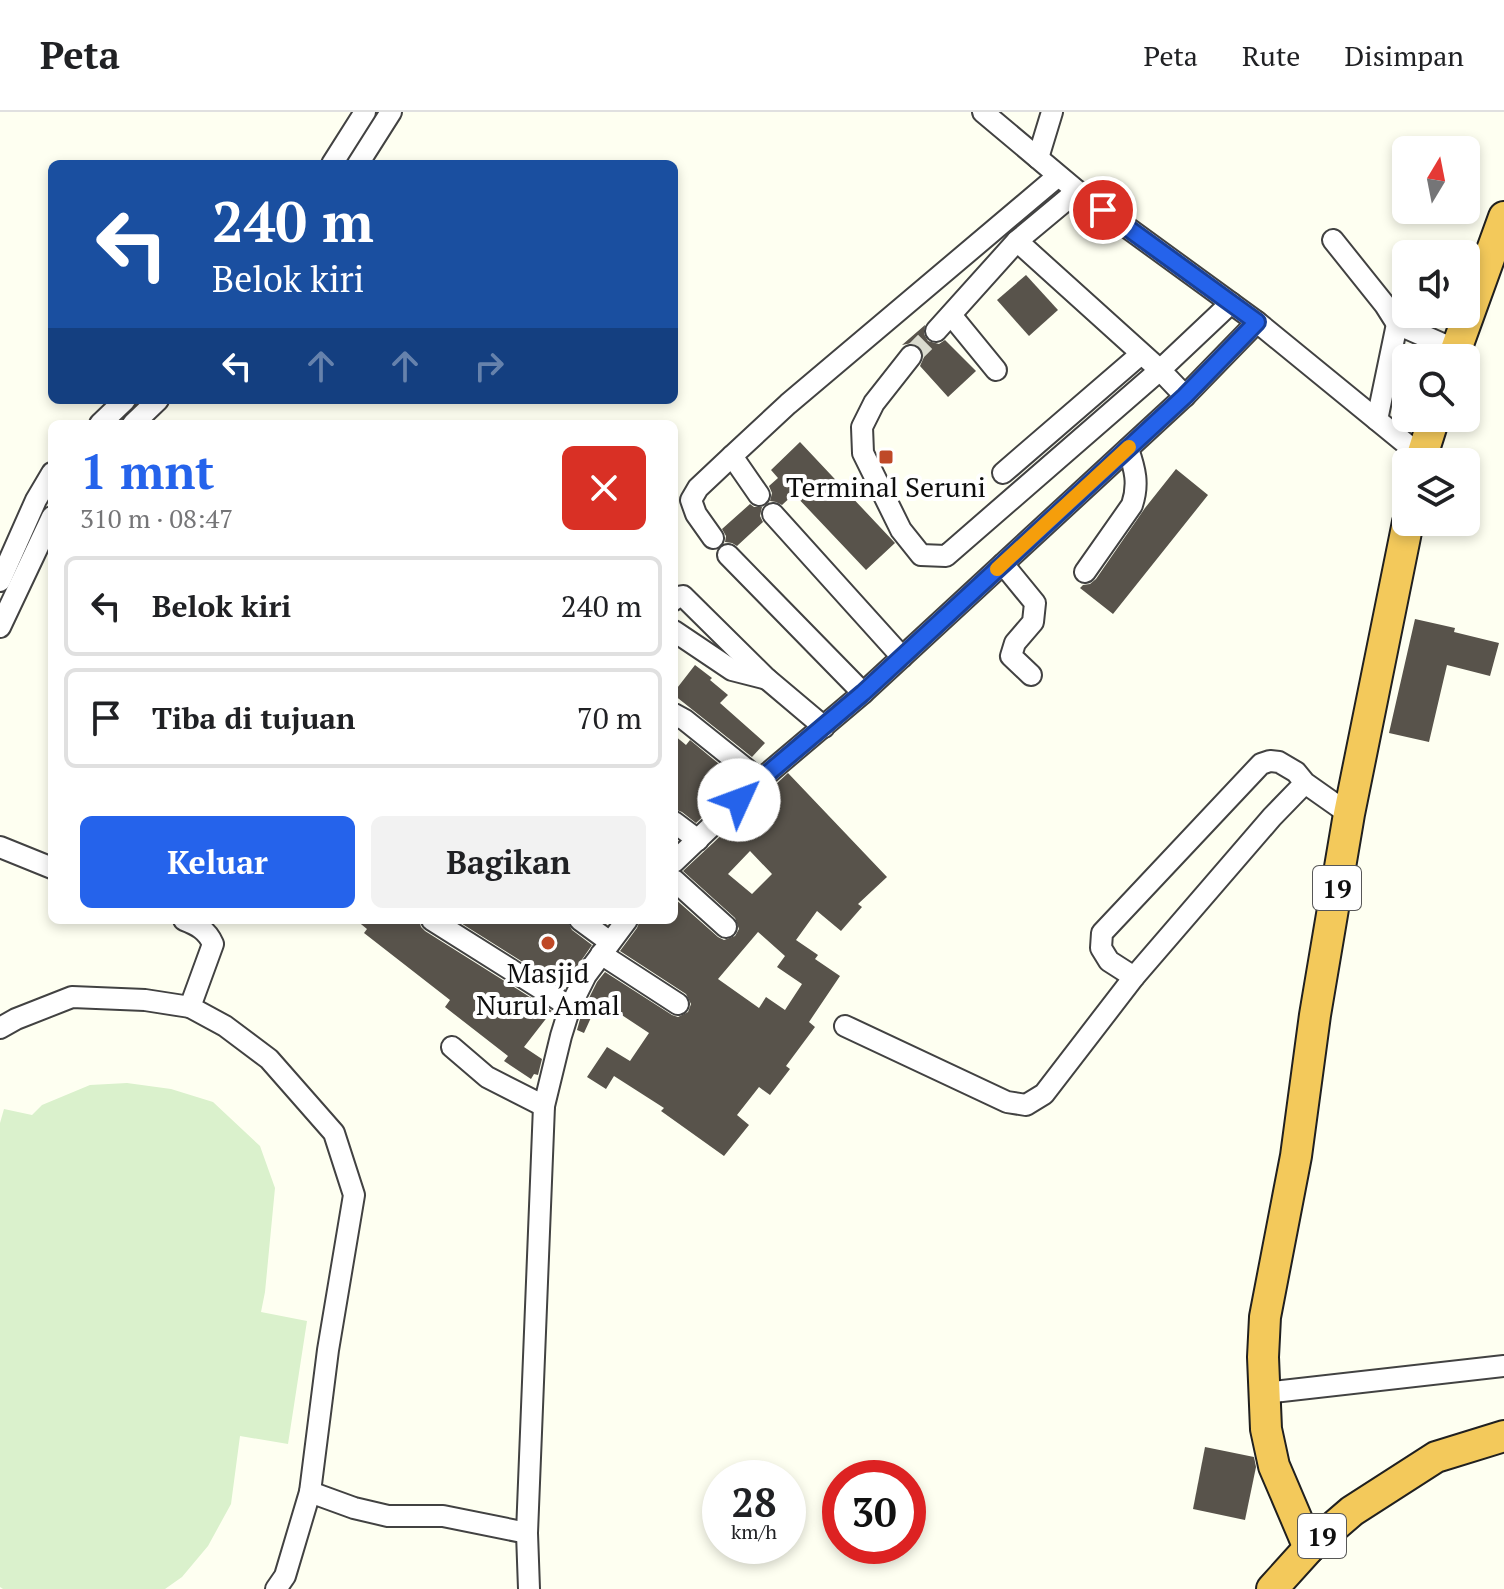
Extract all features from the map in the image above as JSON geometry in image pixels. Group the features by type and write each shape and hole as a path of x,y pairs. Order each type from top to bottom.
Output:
{"highway":[{"path":"1459,344 1501,235"},
{"name":"19","path":"1309,1548 1274,1466 1266,1429 1265,1317 1296,1156 1315,1015 1349,814 1405,536"},
{"path":"1381,1493 1436,1457 1504,1436"},
{"path":"1381,1493 1504,1457"},
{"name":"19","path":"1272,1589 1309,1548 1352,1511 1381,1493"}],"street":[{"path":"335,160 365,112"},
{"path":"361,160 391,112"},
{"path":"983,112 1077,191 1257,322 1408,448"},
{"path":"1038,158 1052,112"},
{"path":"713,538 696,514 691,500 698,488 788,404 1058,176"},
{"path":"936,331 1017,241 1077,191"},
{"path":"1333,240 1392,316"},
{"path":"1017,241 1185,396"},
{"path":"911,356 874,403 862,427 863,453 901,530 921,555 946,556 1160,370 1231,303"},
{"path":"951,315 996,370"},
{"path":"678,858 760,780 863,693 1128,449 1257,322"},
{"path":"1377,420 1396,328"},
{"path":"1405,328 1436,344"},
{"path":"1003,473 1141,354"},
{"path":"104,420 121,404"},
{"path":"137,420 154,404"},
{"path":"1085,572 1132,505 1136,473 1128,449"},
{"path":"732,456 759,495"},
{"path":"0,581 48,480"},
{"path":"773,514 902,657"},
{"path":"0,627 48,525"},
{"path":"728,555 863,693"},
{"path":"1003,564 1035,603 1033,622 1015,643 1011,656 1031,675"},
{"path":"678,597 683,596 767,679 824,727"},
{"path":"678,634 732,670 767,679"},
{"path":"678,716 760,780"},
{"path":"1134,977 1109,961 1101,948 1102,933 1261,764 1279,762 1349,814"},
{"path":"845,1026 1007,1102 1026,1105 1044,1094 1134,977 1305,783"},
{"path":"678,825 698,840"},
{"path":"3,856 48,867"},
{"path":"678,884 726,927"},
{"path":"190,1007 213,944 207,932 195,924"},
{"path":"438,924 570,1007"},
{"path":"584,924 606,948 678,1004"},
{"path":"529,1589 527,1533 544,1106 570,1007 586,975 624,924"},
{"path":"0,1028 72,997 145,1000 190,1007 225,1026 269,1059 334,1133 354,1195 328,1350 310,1492 285,1576 276,1589"},
{"path":"452,1047 487,1077 544,1106"},
{"path":"1264,1393 1504,1366"},
{"path":"310,1492 388,1516 443,1516 527,1533"}],"green space":[{"path":"127,1083 171,1089 213,1102 260,1146 275,1188 261,1312 307,1321 288,1444 240,1436 231,1504 208,1546 182,1577 165,1589 3,1589 0,1587 0,1123 4,1109 32,1115 42,1105 90,1085"}],"building":[{"path":"1026,275 1058,310 1029,336 997,300"},
{"path":"925,325 924,334 928,341 939,344 945,340 976,371 948,397 920,366 924,357 920,346 912,343 902,345"},
{"path":"800,442 895,543 866,570 794,494 782,505 770,501 772,493 769,486 778,478 771,470"},
{"path":"1176,469 1208,495 1113,614 1080,588 1096,579"},
{"path":"750,504 762,507 760,516 763,522 737,546 725,542 722,529"},
{"path":"1415,619 1499,643 1490,676 1447,665 1429,742 1389,733"},
{"path":"695,665 728,695 720,703 765,743 752,757 678,698 678,687"},
{"path":"678,738 686,745 690,740 736,778 732,783 735,786 696,823 678,810"},
{"path":"788,773 887,877 858,904 862,907 841,931 817,911 796,940 818,955 815,959 840,976 809,1022 815,1027 786,1066 790,1069 770,1095 759,1087 737,1115 749,1125 724,1156 661,1111 664,1108 614,1076 606,1089 587,1077 607,1047 630,1061 649,1033 599,1000 584,1033 577,1030 582,1012 605,972 672,1015 678,1017 688,1012 691,1004 686,994 620,951 638,924 678,924 678,902 724,940 735,936 739,929 735,918 683,871","holes":["750,851 772,874 752,894 728,874","758,932 785,956 777,967 802,984 785,1010 766,997 759,1008 718,979"]},
{"path":"361,924 420,924 425,931 552,1011 524,1047 542,1059 538,1075 534,1074 531,1079 504,1061 508,1056 445,1007 450,1000 364,933 367,929"},
{"path":"462,924 569,924 572,930 592,945 574,971 564,964 553,981"},
{"path":"1205,1447 1254,1457 1256,1467 1245,1520 1193,1509"}],"tunnel":[{"path":"911,356 936,331"}],"slow traffic":[{"path":"997,569 1129,447"}],"place":[{"name":"Terminal Seruni","path":"886,457"},
{"name":"Masjid Nurul Amal","path":"548,943"}],"route":[{"path":"739,800 863,693 1185,396 1257,322 1103,210"}]}
